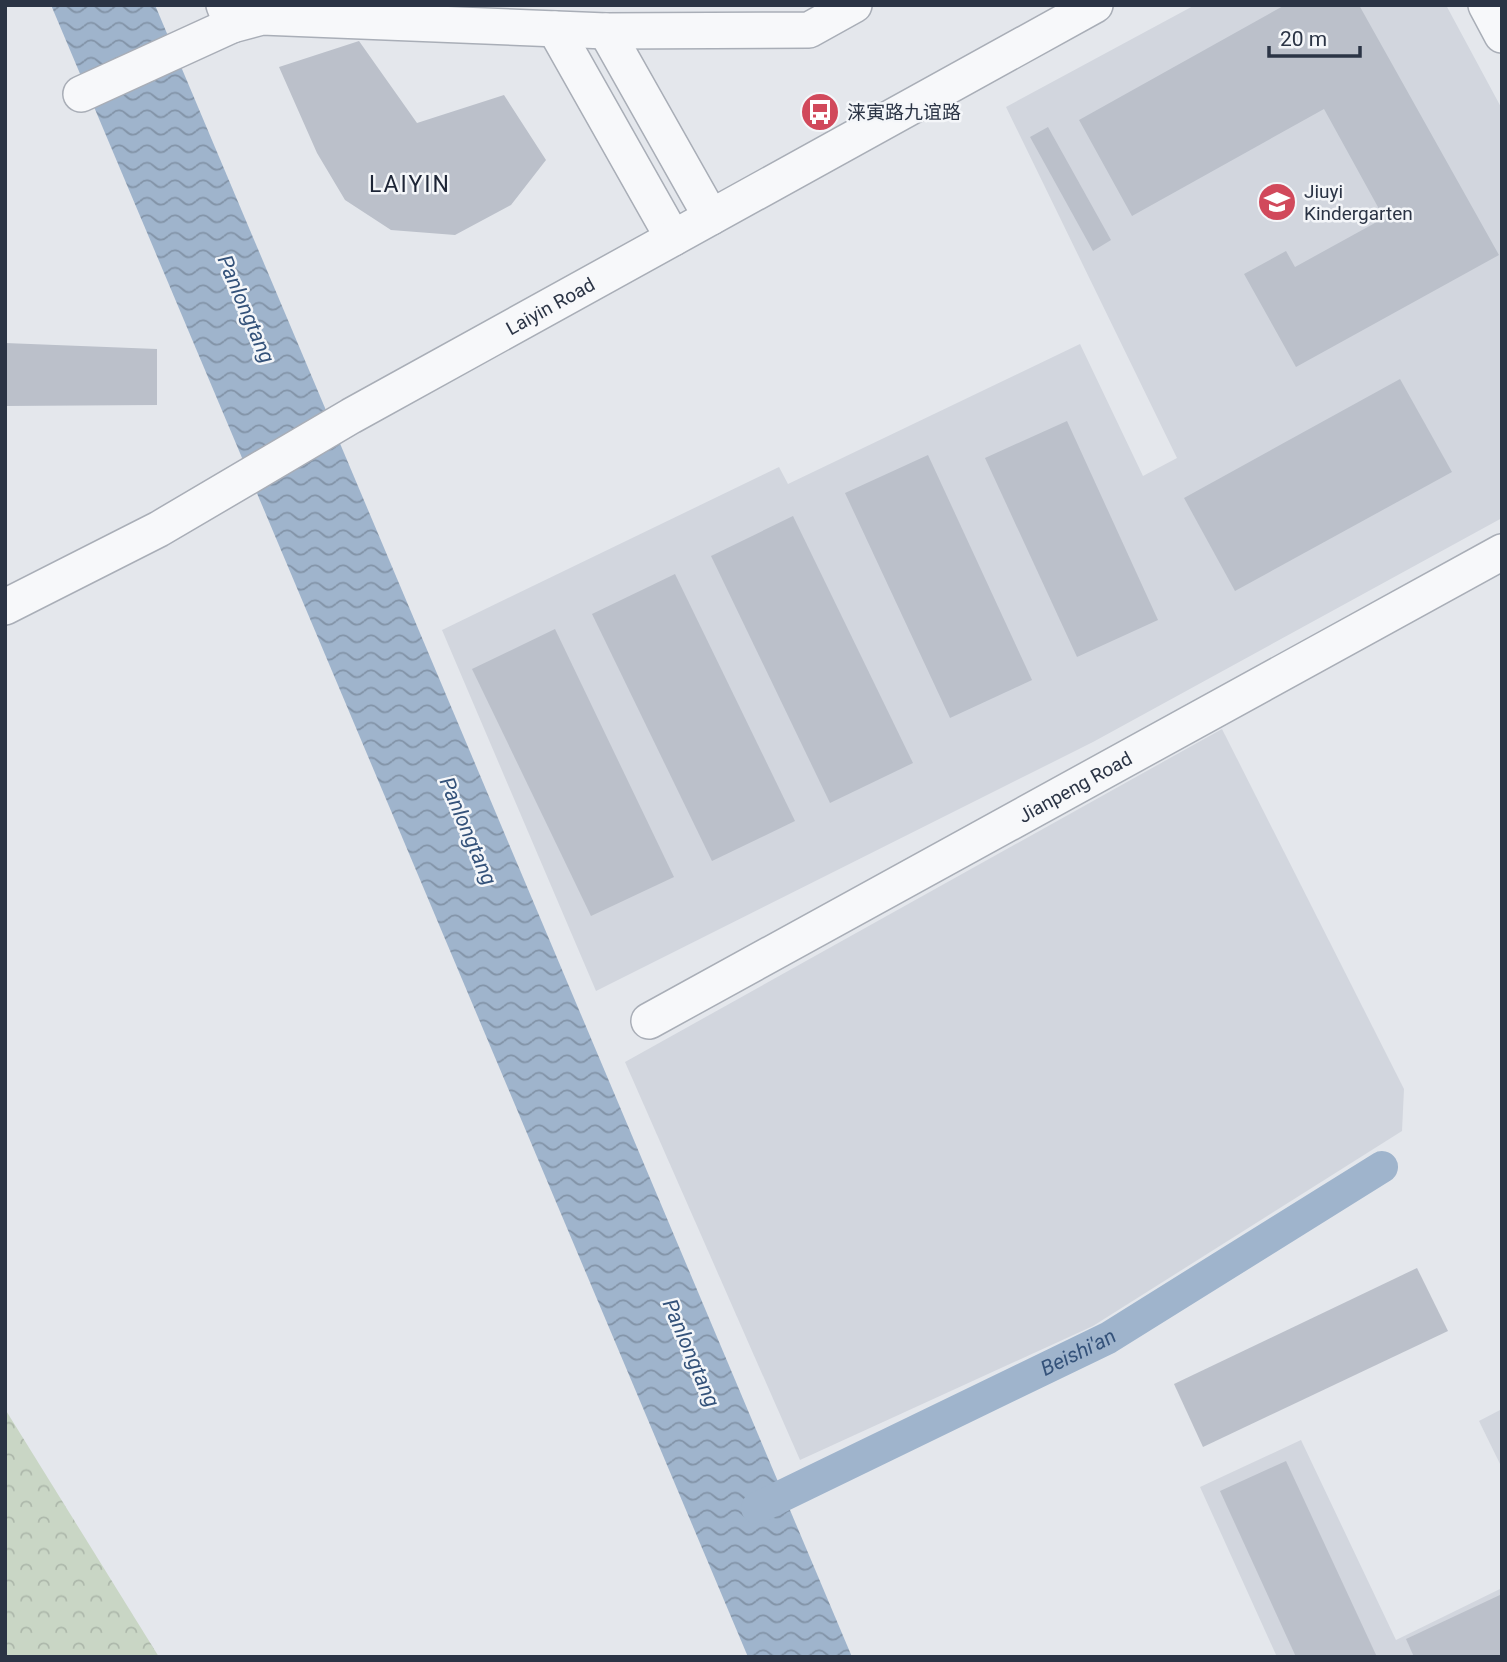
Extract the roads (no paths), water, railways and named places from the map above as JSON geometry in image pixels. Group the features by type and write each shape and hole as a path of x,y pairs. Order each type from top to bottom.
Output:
{"street":[{"path":"81,94 228,15 606,31 809,30 854,5"},
{"name":"Laiyin Road","path":"5,607 159,529 351,416 1095,5"},
{"path":"1486,5 1502,35"},
{"path":"555,29 673,238"},
{"path":"606,31 711,217"},
{"name":"Jianpeng Road","path":"649,1021 1502,552"}],"water":[{"name":"Panlongtang","path":"51,5 155,5 852,1657 748,1657"}],"waterway":[{"name":"Beishi'an","path":"757,1508 1108,1338 1382,1167"}],"place":[{"name":"涞寅路九谊路","path":"820,112"},
{"name":"Jiuyi Kindergarten","path":"1277,202"}],"district":[{"name":"LAIYIN","path":"410,184"}]}
